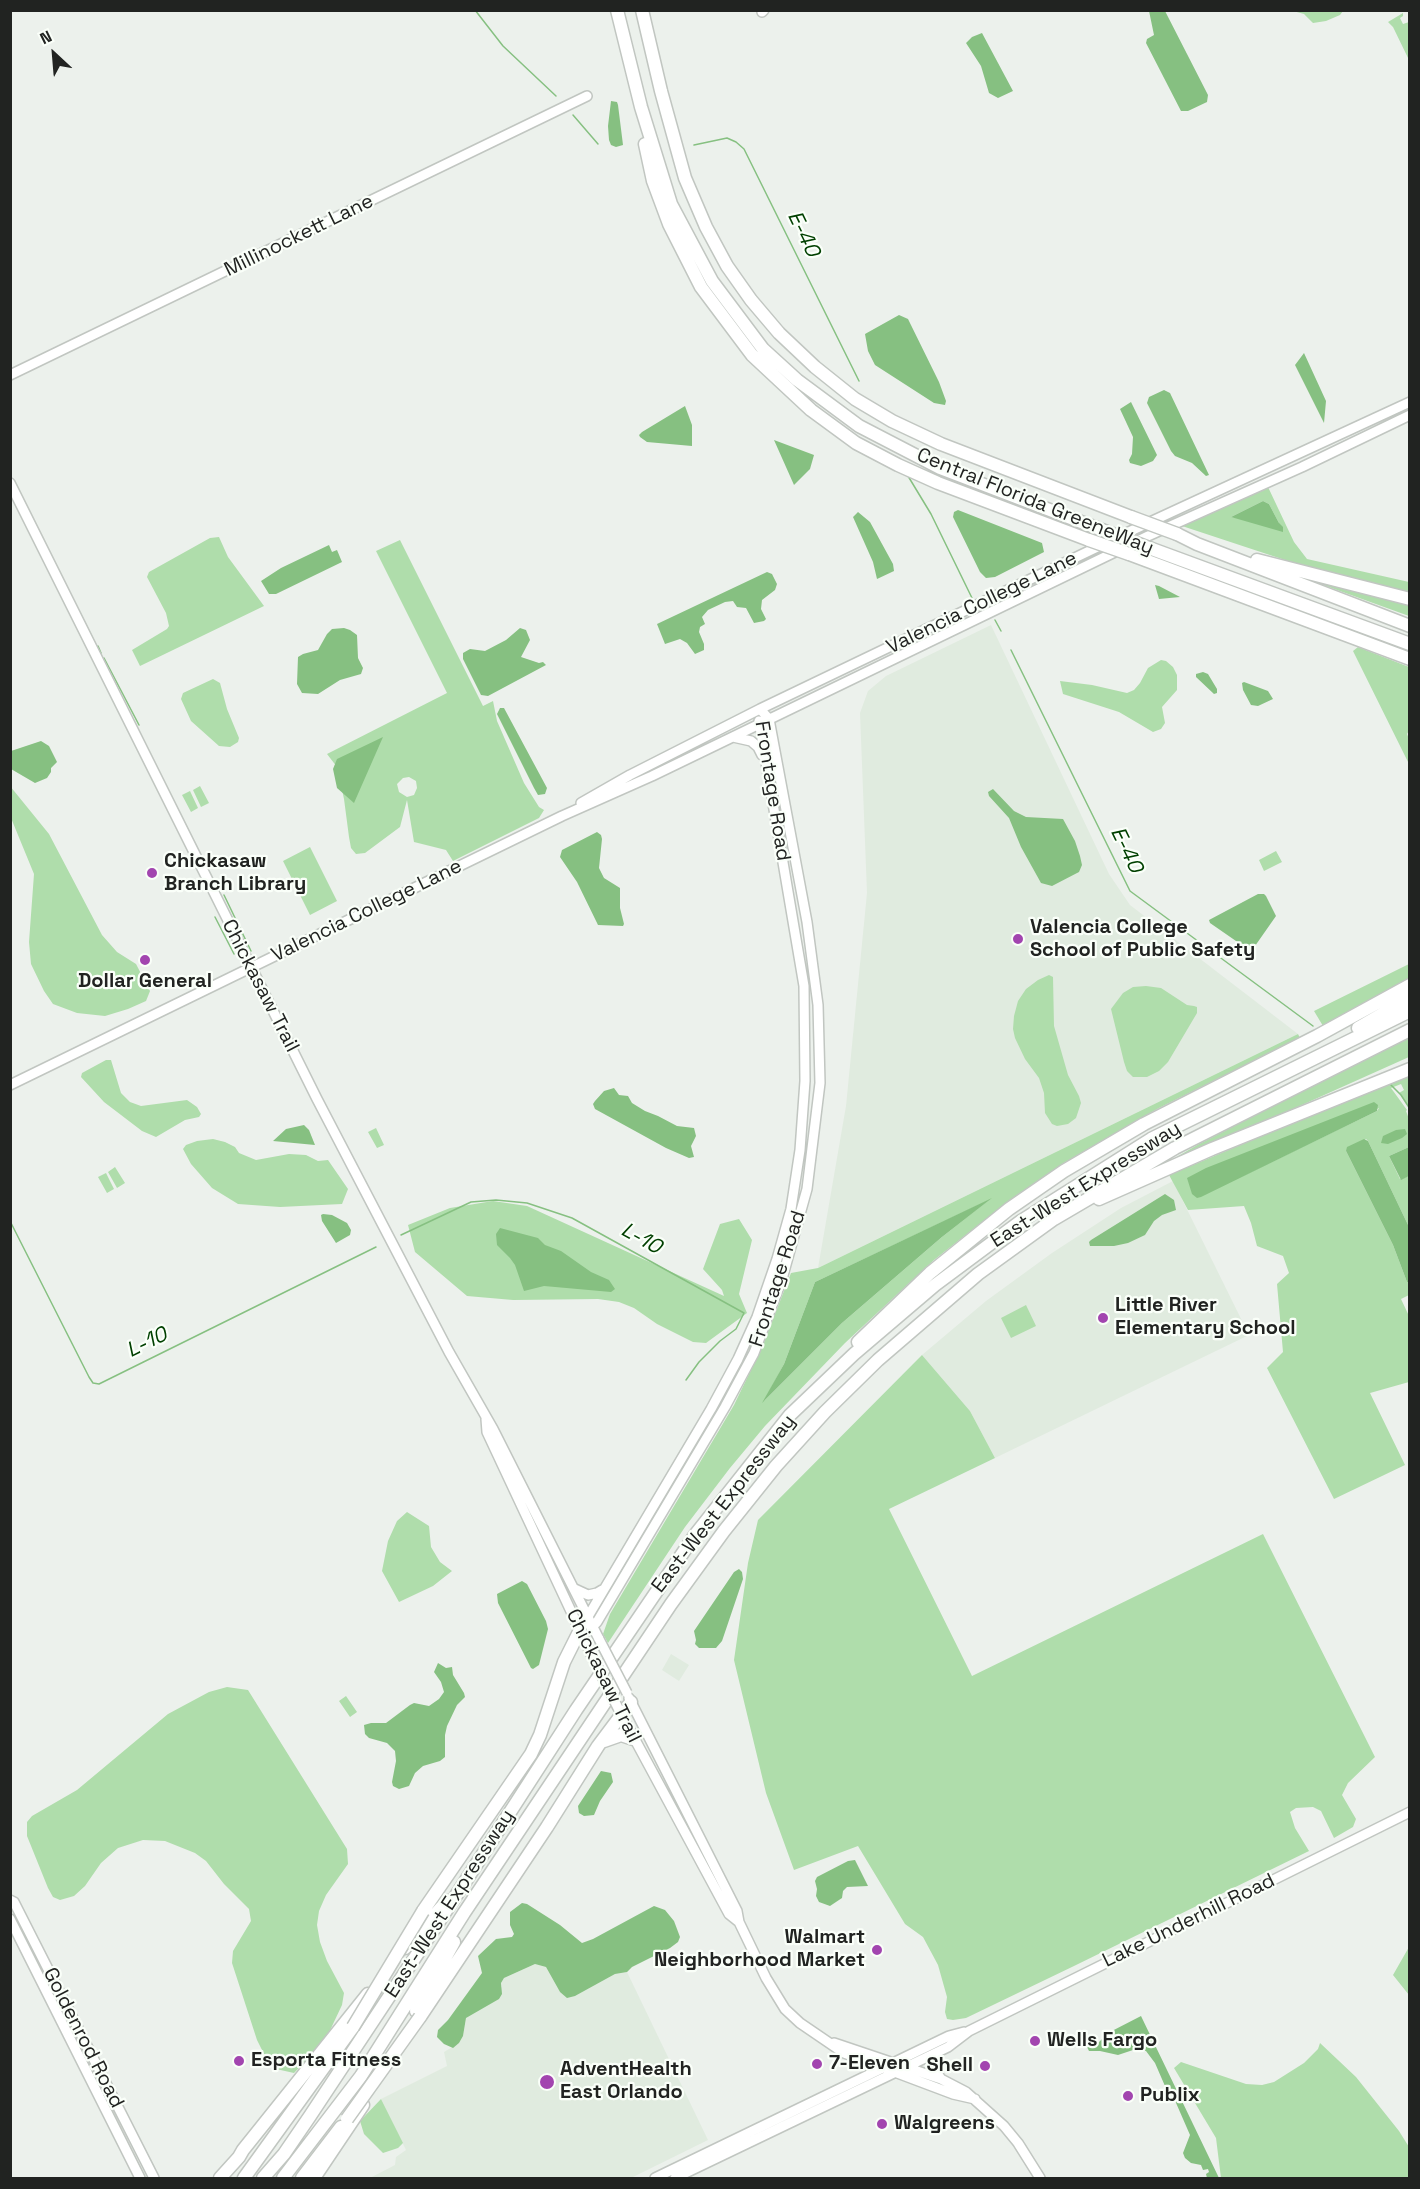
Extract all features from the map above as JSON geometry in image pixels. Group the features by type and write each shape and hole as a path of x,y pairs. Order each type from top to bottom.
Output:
{"highway":[{"name":"Central Florida GreeneWay","path":"617,10 641,107 671,204 712,281 763,349 797,380 859,426 940,468 1410,644"},
{"name":"Central Florida GreeneWay","path":"642,10 685,178 706,227 727,266 751,300 778,333 815,367 855,399 892,421 941,444 1410,626"},
{"path":"641,107 650,167 669,224 701,287 752,355 811,410 856,443 938,483 1092,544 1129,554 1410,659"},
{"path":"1197,544 1410,599"},
{"path":"790,1415 863,1336 913,1288 1009,1209 1108,1144 1317,1036 1410,985"},
{"path":"1247,1091 1410,998"},
{"name":"East-West Expressway","path":"263,2178 284,2154 310,2116 570,1720 695,1535 790,1415 854,1354 935,1285 1021,1221 1151,1139 1410,1011"},
{"name":"East-West Expressway","path":"283,2178 361,2076 464,1913 678,1595 724,1531 776,1466 825,1412 878,1360 978,1274 1054,1219 1175,1148 1410,1030"},
{"path":"1323,1103 1410,1064"},
{"path":"1054,1219 1212,1149 1410,1069"},
{"path":"244,2178 353,2027 423,1911 531,1754 540,1735 564,1662 580,1630"},
{"path":"302,2178 420,2017 541,1837 629,1698"},
{"path":"600,1743 607,1738 621,1735 633,1739"},
{"path":"214,2178 243,2150 407,1945 436,1911 463,1885"},
{"path":"315,2178 363,2106 456,1938 464,1913"},
{"path":"220,2178 243,2150"}],"street":[{"name":"Millinockett Lane","path":"10,375 587,96"},
{"name":"Valencia College Lane","path":"562,816 591,796 760,709 1092,544 1410,402"},
{"name":"Valencia College Lane","path":"10,1085 562,816 733,737 1066,575 1410,415"},
{"name":"Chickasaw Trail","path":"10,483 336,1137 493,1429 737,1911 739,1922 781,2004 800,2023 844,2053 882,2067"},
{"path":"1066,575 1068,567 1090,556 1092,544"},
{"name":"Frontage Road","path":"594,1627 725,1407 754,1353 782,1279 807,1189 820,1083 818,1005 807,922 768,719 760,709"},
{"name":"Frontage Road","path":"580,1630 711,1409 738,1359 757,1317 791,1209 800,1150 805,1081 804,986 758,724 760,709"},
{"path":"733,737 751,741 758,747 765,761"},
{"name":"Chickasaw Trail","path":"486,1419 487,1432 633,1739 729,1914 739,1922"},
{"path":"575,1589 588,1595 604,1588"},
{"path":"580,1630 594,1627"},
{"name":"Lake Underhill Road","path":"906,2067 948,2047 969,2031 1410,1812"},
{"name":"Goldenrod Road","path":"10,1900 14,1902 154,2178"},
{"name":"Goldenrod Road","path":"10,1919 140,2178"},
{"name":"Lake Underhill Road","path":"675,2178 894,2067 949,2036 969,2031"},
{"name":"Chickasaw Trail","path":"829,2042 894,2067 953,2094 975,2099"},
{"path":"939,2051 934,2059 933,2067 941,2079"},
{"path":"858,2059 862,2067 858,2079"},
{"name":"Lake Underhill Road","path":"655,2178 882,2067 894,2067"},
{"name":"Chickasaw Trail","path":"894,2067 906,2067 941,2079 975,2099 1004,2126 1018,2143 1040,2178"},
{"path":"101,2100 107,2102 117,2114 122,2115"},
{"path":"110,2121 119,2122 131,2133"},
{"path":"704,2164 714,2155 718,2147"}],"shaded area":[{"path":"1343,10 1340,15 1313,23 1304,14 1293,11"},
{"path":"1149,11 1165,11 1208,95 1207,102 1188,111 1181,111 1146,43 1147,39 1154,35"},
{"path":"1403,13 1400,18 1403,24 1409,22 1409,60 1393,27 1388,22"},
{"path":"982,33 1013,91 998,98 989,93 981,66 966,43 972,37"},
{"path":"611,101 617,102 618,105 623,145 616,147 611,145 609,140"},
{"path":"899,315 908,319 939,382 946,401 945,405 934,403 875,365 868,351 865,334"},
{"path":"1304,353 1326,401 1324,423 1295,365"},
{"path":"1164,390 1170,393 1209,475 1206,476 1192,463 1175,456 1171,451 1147,403 1149,397"},
{"path":"1131,402 1157,455 1153,461 1141,466 1130,463 1133,437 1120,409"},
{"path":"685,406 692,425 692,446 647,442 640,437 642,432"},
{"path":"774,440 814,455 810,469 794,485"},
{"path":"1268,487 1294,542 1307,559 1409,582 1409,593 1297,564 1179,525","holes":["1263,501 1269,504 1279,523 1231,517"]},
{"path":"1263,501 1269,504 1283,527 1283,532 1231,517"},
{"path":"958,510 1042,543 1044,552 995,577 986,578 980,572 953,517 954,512"},
{"path":"858,512 870,522 893,564 894,571 877,579 873,562 853,517"},
{"path":"219,537 228,557 264,606 140,666 132,650 169,626 166,613 147,577 149,572 210,538"},
{"path":"400,540 483,706 493,701 497,721 524,783 539,807 544,810 539,818 453,861 446,850 414,842 407,800 400,827 365,853 356,854 351,848 337,767 327,754 447,693 376,551","holes":["409,777 416,781 417,788 414,795 407,797 399,792 397,784 403,778"]},
{"path":"329,545 332,552 337,550 342,562 276,594 269,594 261,581 281,568"},
{"path":"767,572 772,574 777,584 775,590 762,600 761,609 766,619 764,621 754,623 746,608 737,607 733,601 725,602 708,610 702,617 705,624 700,627 699,632 704,650 695,654 687,643 680,639 665,644 657,624"},
{"path":"1313,580 1409,605 1409,616 1315,582"},
{"path":"1155,585 1159,586 1180,597 1159,599"},
{"name":"Valencia College School of Public Safety","path":"991,625 1109,874 1130,905 1298,1034 818,1268 846,1106 867,893 860,713 868,691 886,676"},
{"path":"344,628 357,635 358,658 363,668 361,674 340,680 318,694 302,693 297,684 298,657 318,650 332,629"},
{"path":"520,628 526,630 530,640 521,657 539,663 543,662 546,665 488,696 481,695 463,659 463,653 470,649 485,651 506,640"},
{"path":"1358,647 1409,667 1410,729 1407,734 1409,764 1353,651"},
{"path":"1161,660 1173,667 1177,675 1177,690 1162,707 1165,723 1161,729 1153,732 1119,712 1063,694 1060,681 1127,693 1134,690 1140,683 1148,668"},
{"path":"1203,672 1208,674 1217,693 1214,694 1196,677 1196,674"},
{"path":"213,679 220,683 227,709 239,738 238,742 230,747 219,746 191,721 181,699 183,693"},
{"path":"1242,683 1268,691 1273,699 1258,706 1251,705 1243,690"},
{"path":"500,708 504,708 547,788 545,794 538,795 534,788 497,714"},
{"path":"383,737 354,803 337,788 333,769 337,759"},
{"path":"41,741 49,746 57,762 51,768 47,778 35,783 11,769 11,751"},
{"path":"10,786 49,834 102,935 117,952 136,964 150,991 146,1001 105,1016 77,1013 53,1004 44,991 31,964 29,942 34,874 11,818"},
{"path":"200,786 209,803 201,807 193,790"},
{"path":"993,789 1014,811 1026,817 1063,819 1080,856 1082,865 1079,872 1052,886 1041,883 1021,847 1009,818 989,796 988,792"},
{"path":"190,791 198,808 191,812 182,795"},
{"path":"597,832 602,839 599,868 604,878 620,888 623,926 598,925 577,882 560,857 562,850"},
{"path":"310,847 337,901 310,915 283,861"},
{"path":"1276,851 1282,862 1264,871 1259,860"},
{"path":"1258,894 1266,896 1276,916 1255,946 1249,950 1209,920"},
{"path":"1409,964 1409,978 1323,1026 1314,1011"},
{"path":"1049,975 1053,977 1054,1026 1068,1075 1081,1103 1076,1118 1068,1124 1057,1126 1052,1124 1045,1113 1044,1093 1039,1078 1025,1059 1013,1029 1018,1001 1026,989"},
{"path":"1133,987 1161,988 1187,1005 1197,1007 1197,1013 1168,1062 1159,1071 1147,1077 1133,1077 1127,1071 1124,1062 1111,1009 1123,993"},
{"path":"1298,1034 1300,1038 1159,1108 1062,1164 1000,1208 934,1260 845,1343 765,1426 685,1527 608,1643 603,1634 610,1614 734,1405 762,1347 791,1273 818,1268","holes":["989,1200 842,1323 764,1401 784,1364 815,1282"]},
{"path":"1409,1037 1409,1057 1161,1166 1199,1144"},
{"path":"106,1060 111,1060 121,1093 130,1102 141,1106 187,1100 197,1107 201,1114 199,1117 185,1120 156,1137 142,1131 104,1102 81,1077 82,1073"},
{"path":"1409,1076 1409,1107 1399,1093 1404,1090 1401,1084 1391,1088 1407,1110 1409,1147 1389,1156 1400,1179 1409,1176 1409,1227 1368,1141 1366,1139 1346,1151 1393,1245 1407,1282 1409,1282 1409,1295 1401,1299 1409,1316 1409,1382 1370,1393 1405,1465 1334,1499 1267,1368 1283,1352 1277,1284 1289,1273 1283,1256 1257,1246 1244,1206 1188,1210 1169,1175","holes":["1379,1108 1377,1111 1197,1198"]},
{"path":"614,1088 619,1095 628,1096 632,1103 645,1111 677,1126 694,1128 696,1136 691,1146 694,1157 689,1158 666,1148 595,1109 593,1104 604,1091"},
{"path":"1374,1102 1378,1105 1377,1111 1201,1197 1197,1198 1192,1194 1187,1178 1206,1168"},
{"path":"304,1125 309,1130 315,1145 273,1141 286,1129"},
{"path":"376,1128 384,1145 377,1148 368,1132"},
{"path":"1405,1129 1407,1134 1402,1138 1388,1144 1381,1143 1383,1136"},
{"path":"213,1139 225,1142 235,1147 239,1153 256,1160 289,1154 306,1155 318,1161 328,1160 348,1189 342,1204 280,1207 238,1204 212,1188 191,1164 183,1149 186,1145 197,1141"},
{"path":"1364,1139 1368,1141 1409,1227 1409,1282 1407,1282 1393,1245 1346,1151 1347,1147"},
{"path":"1409,1147 1409,1176 1401,1180 1389,1156"},
{"path":"115,1167 125,1183 117,1188 108,1172"},
{"path":"106,1173 114,1189 107,1193 98,1177"},
{"name":"Little River Elementary School","path":"1173,1181 1249,1335 995,1458 970,1411 922,1355 986,1301 1052,1253 1121,1208"},
{"path":"1165,1194 1174,1200 1176,1210 1154,1221 1145,1235 1128,1243 1114,1246 1090,1246 1091,1240"},
{"path":"992,1198 942,1237 842,1323 762,1403 784,1364 815,1282"},
{"path":"493,1201 527,1206 724,1296 722,1290 703,1269 720,1224 739,1219 752,1240 739,1294 747,1313 706,1343 693,1342 657,1324 634,1308 619,1302 598,1299 513,1300 467,1296 415,1252 408,1225 450,1208"},
{"path":"321,1215 332,1215 347,1223 351,1230 350,1235 336,1243 322,1221"},
{"path":"500,1228 538,1238 545,1245 561,1251 591,1272 609,1280 615,1289 611,1292 544,1286 524,1291 515,1265 497,1245 496,1234"},
{"path":"1026,1305 1036,1326 1011,1338 1001,1318"},
{"path":"922,1355 970,1411 995,1458 889,1509 972,1676 1263,1534 1375,1757 1348,1783 1342,1795 1356,1819 1353,1827 1334,1838 1321,1811 1313,1807 1296,1808 1290,1812 1295,1828 1309,1851 966,2018 953,2020 947,2019 945,2012 947,1997 938,1965 923,1937 905,1924 858,1846 794,1870 766,1793 734,1660 748,1563 758,1520"},
{"path":"407,1512 429,1526 431,1547 440,1562 452,1571 433,1586 399,1602 382,1571 388,1541 397,1521"},
{"path":"739,1569 743,1579 722,1641 716,1648 699,1648 695,1644 694,1631 734,1572"},
{"path":"522,1581 527,1584 548,1629 539,1665 533,1669 498,1603 497,1594"},
{"path":"671,1654 689,1665 679,1681 662,1670"},
{"path":"438,1663 446,1668 452,1667 453,1675 465,1697 457,1705 447,1726 445,1757 440,1761 423,1766 415,1773 409,1786 399,1789 393,1786 392,1782 396,1761 395,1751 387,1743 369,1738 365,1734 364,1725 386,1723 414,1703 429,1706 439,1699 444,1692 434,1672"},
{"path":"227,1687 248,1690 347,1849 348,1864 326,1895 319,1911 317,1925 327,1961 344,1993 342,2005 325,2041 294,2073 276,2069 266,2058 257,2040 232,1963 233,1951 251,1921 249,1909 224,1884 206,1861 195,1853 165,1841 143,1840 118,1848 101,1863 85,1886 74,1896 60,1900 53,1897 48,1888 27,1836 27,1822 32,1816 77,1790 168,1714 209,1692"},
{"path":"346,1696 357,1712 350,1717 339,1701"},
{"path":"601,1771 611,1773 613,1782 594,1815 584,1816 579,1813 578,1806"},
{"path":"855,1860 868,1886 847,1887 843,1891 842,1898 830,1906 819,1902 816,1896 817,1877 848,1861"},
{"path":"522,1903 560,1925 582,1943 654,1906 665,1910 674,1921 680,1937 678,1942 670,1948 632,1967 627,1972 615,1974 567,1998 560,1992 546,1967 535,1964 504,1978 499,1999 466,2018 463,2036 459,2043 453,2048 444,2044 437,2037 438,2030 448,2020 482,1973 478,1956 496,1939 512,1937 514,1934 510,1925 510,1912"},
{"path":"1409,1947 1410,1995 1393,1975"},
{"name":"AdventHealth East Orlando","path":"535,1964 546,1967 560,1992 575,1996 615,1974 627,1972 708,2140 631,2178 370,2178 395,2165 396,2157 406,2150 381,2099 447,2066 444,2052 459,2043 463,2036 466,2018 502,1987 501,1983 504,1978"},
{"path":"1141,2016 1219,2178 1207,2178 1208,2169 1203,2170 1201,2165 1191,2163 1185,2158 1183,2153 1190,2135 1173,2096 1168,2093 1155,2063 1146,2051 1136,2049 1118,2055 1089,2051 1087,2047"},
{"path":"1320,2043 1356,2077 1399,2131 1409,2147 1409,2178 1221,2178 1216,2138 1174,2068 1181,2062 1246,2084 1262,2085 1274,2082 1304,2063 1318,2049"},
{"path":"381,2099 403,2143 398,2148 383,2153 364,2134 360,2121"}],"waterway":[{"name":"E-40","path":"475,10 503,46 556,96"},
{"name":"E-40","path":"573,115 598,144"},
{"name":"E-40","path":"694,145 727,138 744,149 859,381"},
{"name":"E-40","path":"908,476 931,514 972,598"},
{"name":"E-40","path":"995,620 1001,631"},
{"path":"98,646 101,653"},
{"name":"E-40","path":"1011,650 1130,891 1313,1026"},
{"path":"104,658 139,725"},
{"path":"224,895 251,951"},
{"path":"215,917 234,954"},
{"name":"E-40","path":"1391,1085 1410,1109"},
{"name":"L-10","path":"401,1235 471,1202 496,1200 527,1203 572,1218 744,1313 736,1329 699,1362 686,1380"},
{"name":"L-10","path":"10,1221 89,1377 93,1383 99,1384 376,1247"}],"place":[{"name":"Chickasaw Branch Library","path":"152,873"},
{"name":"Valencia College School of Public Safety","path":"1018,939"},
{"name":"Dollar General","path":"145,960"},
{"name":"Little River Elementary School","path":"1103,1318"},
{"name":"Walmart Neighborhood Market","path":"877,1950"},
{"name":"Wells Fargo","path":"1035,2041"},
{"name":"Esporta Fitness","path":"239,2061"},
{"name":"7-Eleven","path":"817,2064"},
{"name":"Shell","path":"985,2066"},
{"name":"AdventHealth East Orlando","path":"547,2082"},
{"name":"Publix","path":"1128,2096"},
{"name":"Walgreens","path":"882,2124"}]}
